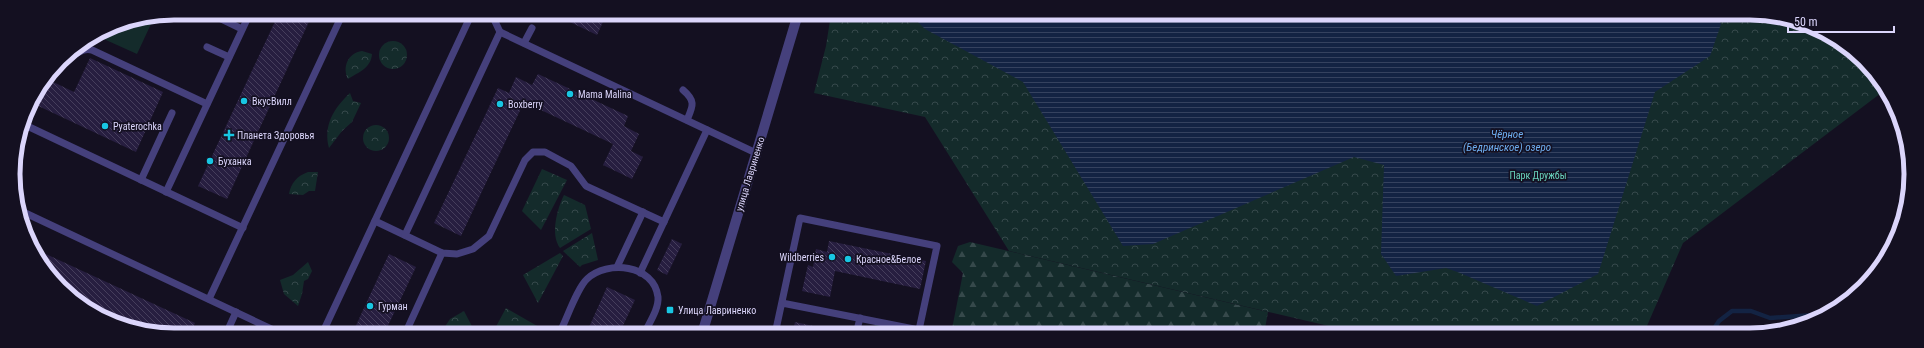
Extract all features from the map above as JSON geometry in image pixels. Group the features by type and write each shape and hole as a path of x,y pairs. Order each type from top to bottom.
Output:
{"street":[{"name":"улица Лавриненко","path":"704,328 796,20"}],"lane":[{"path":"223,20 242,29"},
{"path":"166,192 246,20"},
{"path":"209,299 340,20"},
{"path":"325,328 469,20"},
{"path":"494,20 500,32 756,153"},
{"path":"524,43 532,28"},
{"path":"405,235 500,32"},
{"path":"207,48 229,58"},
{"path":"84,49 92,50 207,104"},
{"path":"683,90 690,96 693,106 687,120"},
{"path":"141,180 172,113"},
{"path":"27,126 243,228"},
{"path":"640,273 707,130"},
{"path":"375,221 442,253 465,253 482,244 489,236 524,160 529,154 536,151 544,152 566,162 574,168 580,180 586,186 664,222"},
{"path":"25,212 269,328"},
{"path":"617,267 643,212"},
{"path":"776,328 800,218 937,246 920,328"},
{"path":"408,328 442,253"},
{"path":"563,328 586,279 600,271 617,267 627,267 640,273 652,283 658,296 657,307 647,328"},
{"path":"782,303 860,318 902,328"},
{"path":"229,328 236,312"},
{"path":"858,328 860,318"}],"green space":[{"name":"Парк Дружбы","path":"830,20 1760,20 1800,28 1836,46 1852,58 1866,72 1881,93 1683,243 1646,328 1337,328 1009,251 925,117 814,93 826,46"},
{"path":"148,22 151,24 137,54 102,38 124,28"},
{"path":"393,41 403,45 407,55 403,65 393,69 383,65 379,55 383,45"},
{"path":"362,51 372,54 369,63 364,69 348,79 346,74 346,65 348,61 357,52"},
{"path":"350,93 353,101 361,103 352,122 342,131 329,148 328,132 331,118 339,105"},
{"path":"376,125 385,129 389,138 385,147 376,151 367,147 363,138 367,129"},
{"path":"542,169 567,180 541,230 522,211"},
{"path":"308,172 318,172 315,191 309,191 303,195 289,194 291,186 295,180"},
{"path":"564,195 585,205 591,229 560,248 555,236 555,229 557,214"},
{"path":"592,233 598,260 580,267 563,251"},
{"path":"970,242 1268,312 1265,328 952,328 963,273 952,262 958,246"},
{"path":"560,253 563,256 538,303 523,275"},
{"path":"308,262 312,271 308,279 304,281 298,306 284,294 280,280 293,275"},
{"path":"506,308 539,327 538,328 495,328"},
{"path":"464,311 473,328 444,328 450,319"},
{"path":"875,324 892,328 874,328"}],"water":[{"name":"Чёрное (Бедринское) озеро","path":"916,20 1718,20 1721,24 1710,56 1655,92 1598,274 1537,306 1446,268 1396,276 1381,254 1384,165 1354,157 1153,244 1123,246 1023,82 925,29"}],"building":[{"path":"276,20 310,20 227,199 198,186"},
{"path":"566,20 604,20 597,35"},
{"path":"90,58 163,92 136,152 36,105 51,81 74,92"},
{"path":"538,74 628,116 624,126 639,134 631,151 643,157 632,179 603,165 613,144 524,102 461,236 434,223 498,88 509,93 516,77 532,85"},
{"path":"672,239 682,244 667,275 657,270"},
{"path":"829,241 926,261 920,289 835,271 830,297 802,291 808,265 813,267 816,249 827,252"},
{"path":"42,252 195,323 193,328 154,327 124,320 106,312 88,302 72,290 58,276"},
{"path":"389,254 416,267 387,328 355,328"},
{"path":"607,287 635,300 622,328 589,328"},
{"path":"795,322 822,328 794,328"}],"waterway":[{"path":"1714,328 1719,321 1732,311 1751,311 1770,318 1811,315"}],"place":[{"name":"Mama Malina","path":"570,94"},
{"name":"ВкусВилл","path":"244,101"},
{"name":"Boxberry","path":"500,104"},
{"name":"Pyaterochka","path":"105,126"},
{"name":"Планета Здоровья","path":"229,135"},
{"name":"Буханка","path":"210,161"},
{"name":"Wildberries","path":"832,257"},
{"name":"Красное&Белое","path":"848,259"},
{"name":"Гурман","path":"370,306"},
{"name":"Улица Лавриненко","path":"670,310"}]}
